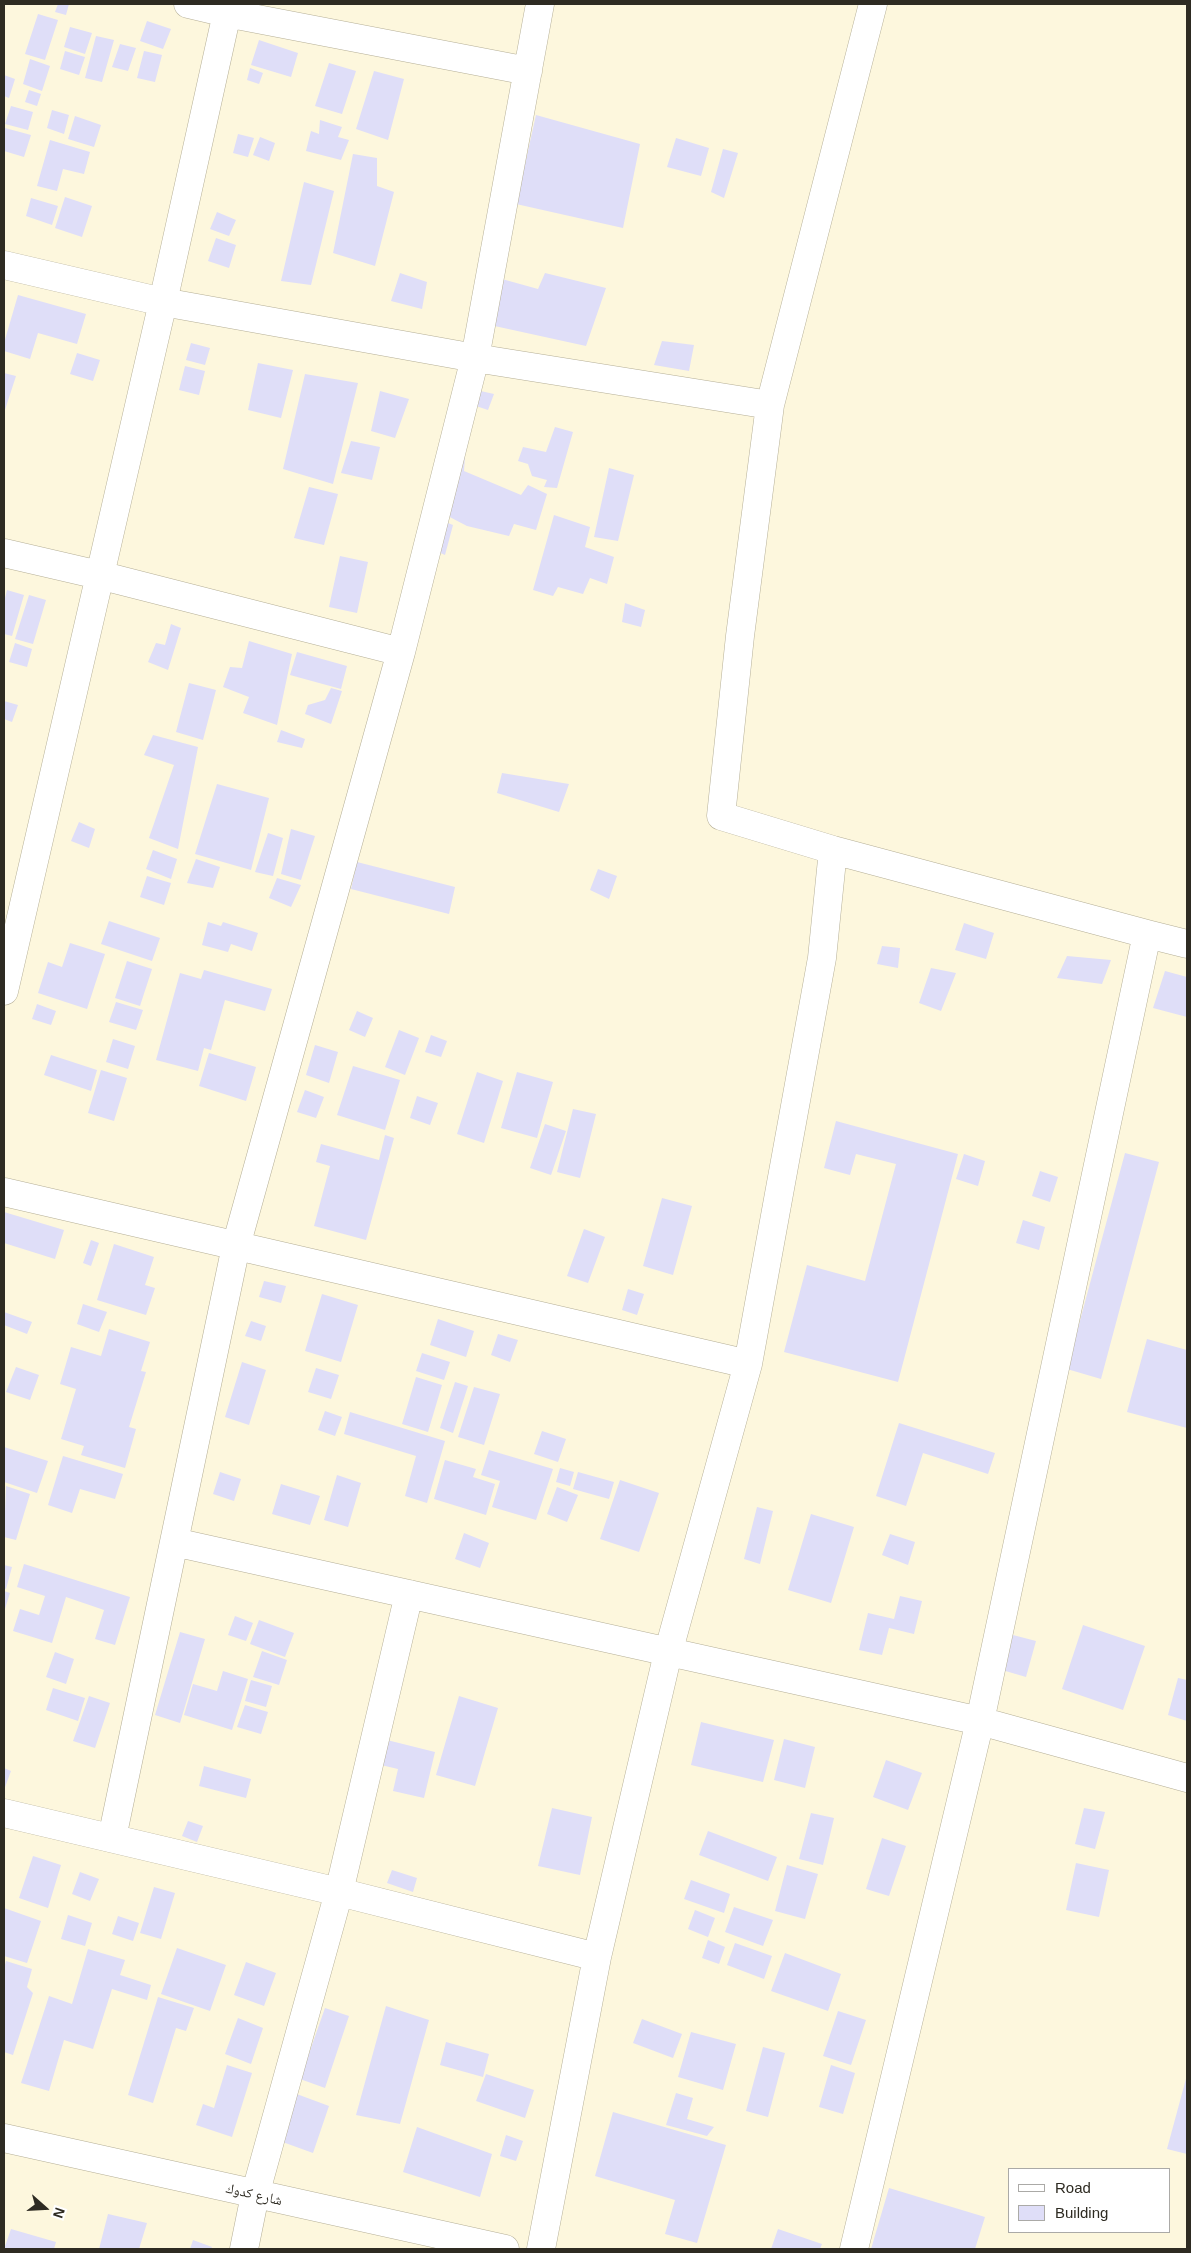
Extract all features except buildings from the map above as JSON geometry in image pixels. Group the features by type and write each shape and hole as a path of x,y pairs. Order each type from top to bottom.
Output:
{"street":[{"path":"188,4 227,8 528,70"},
{"path":"112,1838 236,1246 401,652 475,358 540,4"},
{"path":"873,4 770,405 740,636 721,816 833,850 1187,944"},
{"path":"4,991 99,575 164,302 227,8"},
{"path":"4,265 164,302 475,358 770,405"},
{"path":"4,553 99,575 401,652"},
{"path":"541,2249 597,1957 668,1653 748,1364 822,958 833,850"},
{"path":"854,2249 980,1721 1147,934"},
{"path":"4,1192 748,1364"},
{"path":"174,1542 980,1721 1187,1778"},
{"path":"244,2249 256,2195 339,1892 409,1594"},
{"path":"4,1813 339,1892 597,1957"},
{"name":"شارع كدوك","path":"4,2138 504,2249"}]}
